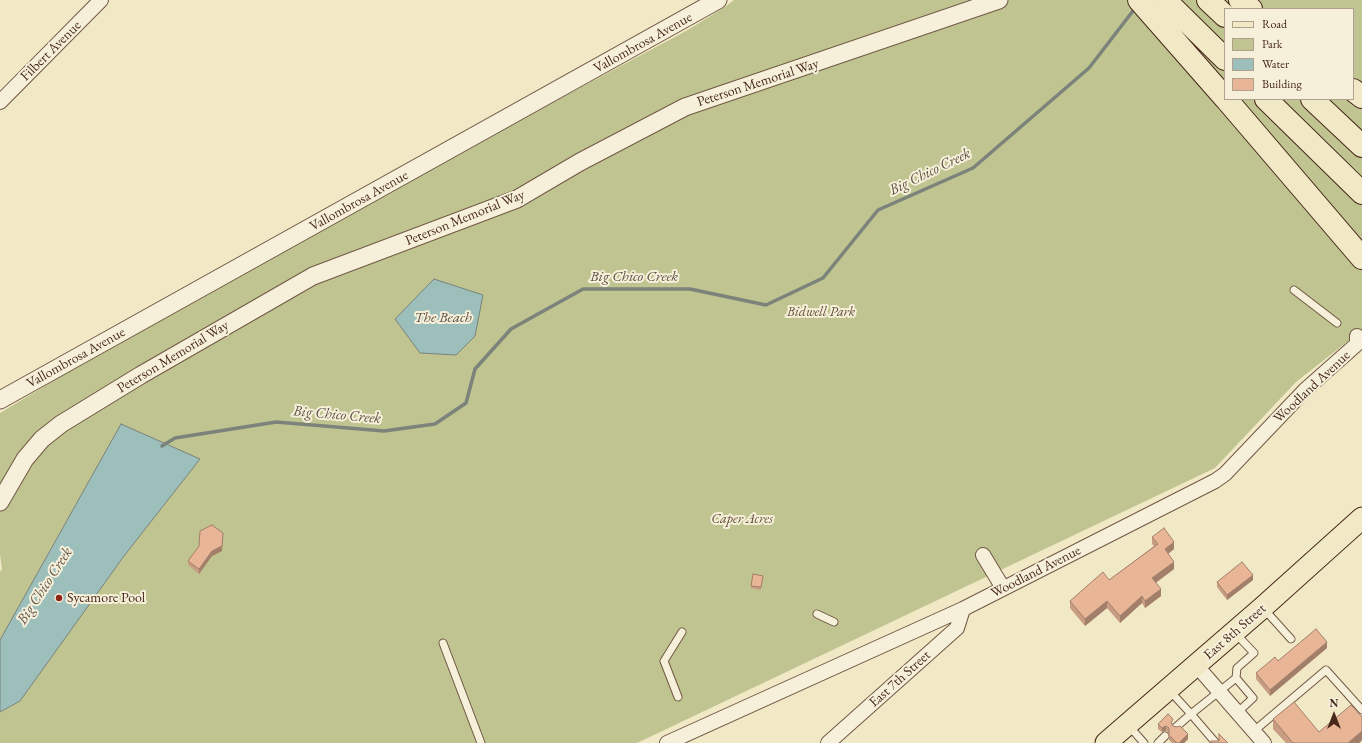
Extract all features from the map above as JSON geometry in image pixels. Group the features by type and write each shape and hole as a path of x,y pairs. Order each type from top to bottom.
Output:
{"highway":[{"path":"1138,0 1224,98"},
{"path":"1165,0 1224,57"},
{"path":"1208,0 1224,15"},
{"path":"1240,0 1250,8"},
{"path":"1354,91 1362,97"},
{"path":"1226,100 1362,258"},
{"path":"1267,100 1362,193"},
{"path":"1313,100 1362,146"}],"main road":[{"name":"East 8th Street","path":"1106,743 1262,608 1362,518"}],"street":[{"name":"Filbert Avenue","path":"0,102 101,0"},
{"name":"Vallombrosa Avenue","path":"0,400 718,0"},
{"name":"Peterson Memorial Way","path":"0,502 25,459 42,439 61,424 148,371 313,276 517,199 580,162 685,107 999,0"},
{"name":"Woodland Avenue","path":"667,743 963,609 1215,481 1226,474 1305,390 1357,344 1357,336"},
{"path":"983,555 1003,588"},
{"name":"East 7th Street","path":"828,743 957,628 963,609"},
{"path":"1196,665 1264,743"}],"lane":[{"path":"1294,290 1337,324"},
{"path":"1262,608 1292,639"},
{"path":"817,614 834,622"},
{"path":"678,697 664,661 682,632"},
{"path":"1234,632 1254,653 1237,668 1236,678 1253,698 1238,712"},
{"path":"443,643 481,743"},
{"path":"1254,731 1326,670 1362,710"},
{"path":"1176,727 1236,678"},
{"path":"1168,689 1215,742"},
{"path":"1128,724 1144,743"},
{"path":"1158,743 1165,736"}],"green space":[{"name":"Bidwell Park","path":"734,0 1362,0 1362,330 1296,382 1215,468 637,743 0,743 0,572 2,569 0,554 0,413 133,333 501,130 686,31"}],"water":[{"name":"The Beach","path":"434,279 483,295 475,336 456,355 420,353 395,319"},
{"name":"Sycamore Pool","path":"121,424 200,459 124,556 20,701 0,712 0,640"}],"building":[{"path":"212,525 223,533 222,546 212,551 199,569 188,561 199,546 200,531"},
{"path":"1164,528 1174,542 1165,549 1174,562 1152,578 1161,589 1145,601 1142,596 1120,616 1107,601 1085,619 1070,601 1103,572 1109,580 1158,544 1152,537"},
{"path":"1242,562 1253,575 1227,595 1217,582"},
{"path":"753,574 763,576 761,587 751,586"},
{"path":"1316,629 1327,642 1270,690 1256,673 1275,657 1278,661"},
{"path":"1294,702 1319,732 1351,705 1362,717 1362,731 1348,743 1293,743 1273,719"},
{"path":"1168,714 1173,719 1171,723 1173,726 1180,726 1188,734 1179,743 1177,743 1169,735 1169,728 1166,726 1162,728 1158,724"},
{"path":"1219,734 1228,743 1211,743 1211,741 1219,741"}],"waterway":[{"name":"Big Chico Creek","path":"162,446 175,438 276,422 384,431 435,424 466,403 475,369 511,329 583,289 690,289 766,305 823,278 878,210 973,168 1089,68 1136,7"}],"place":[{"name":"Sycamore Pool","path":"59,598"}],"park label":[{"name":"Caper Acres","path":"742,519"}]}
